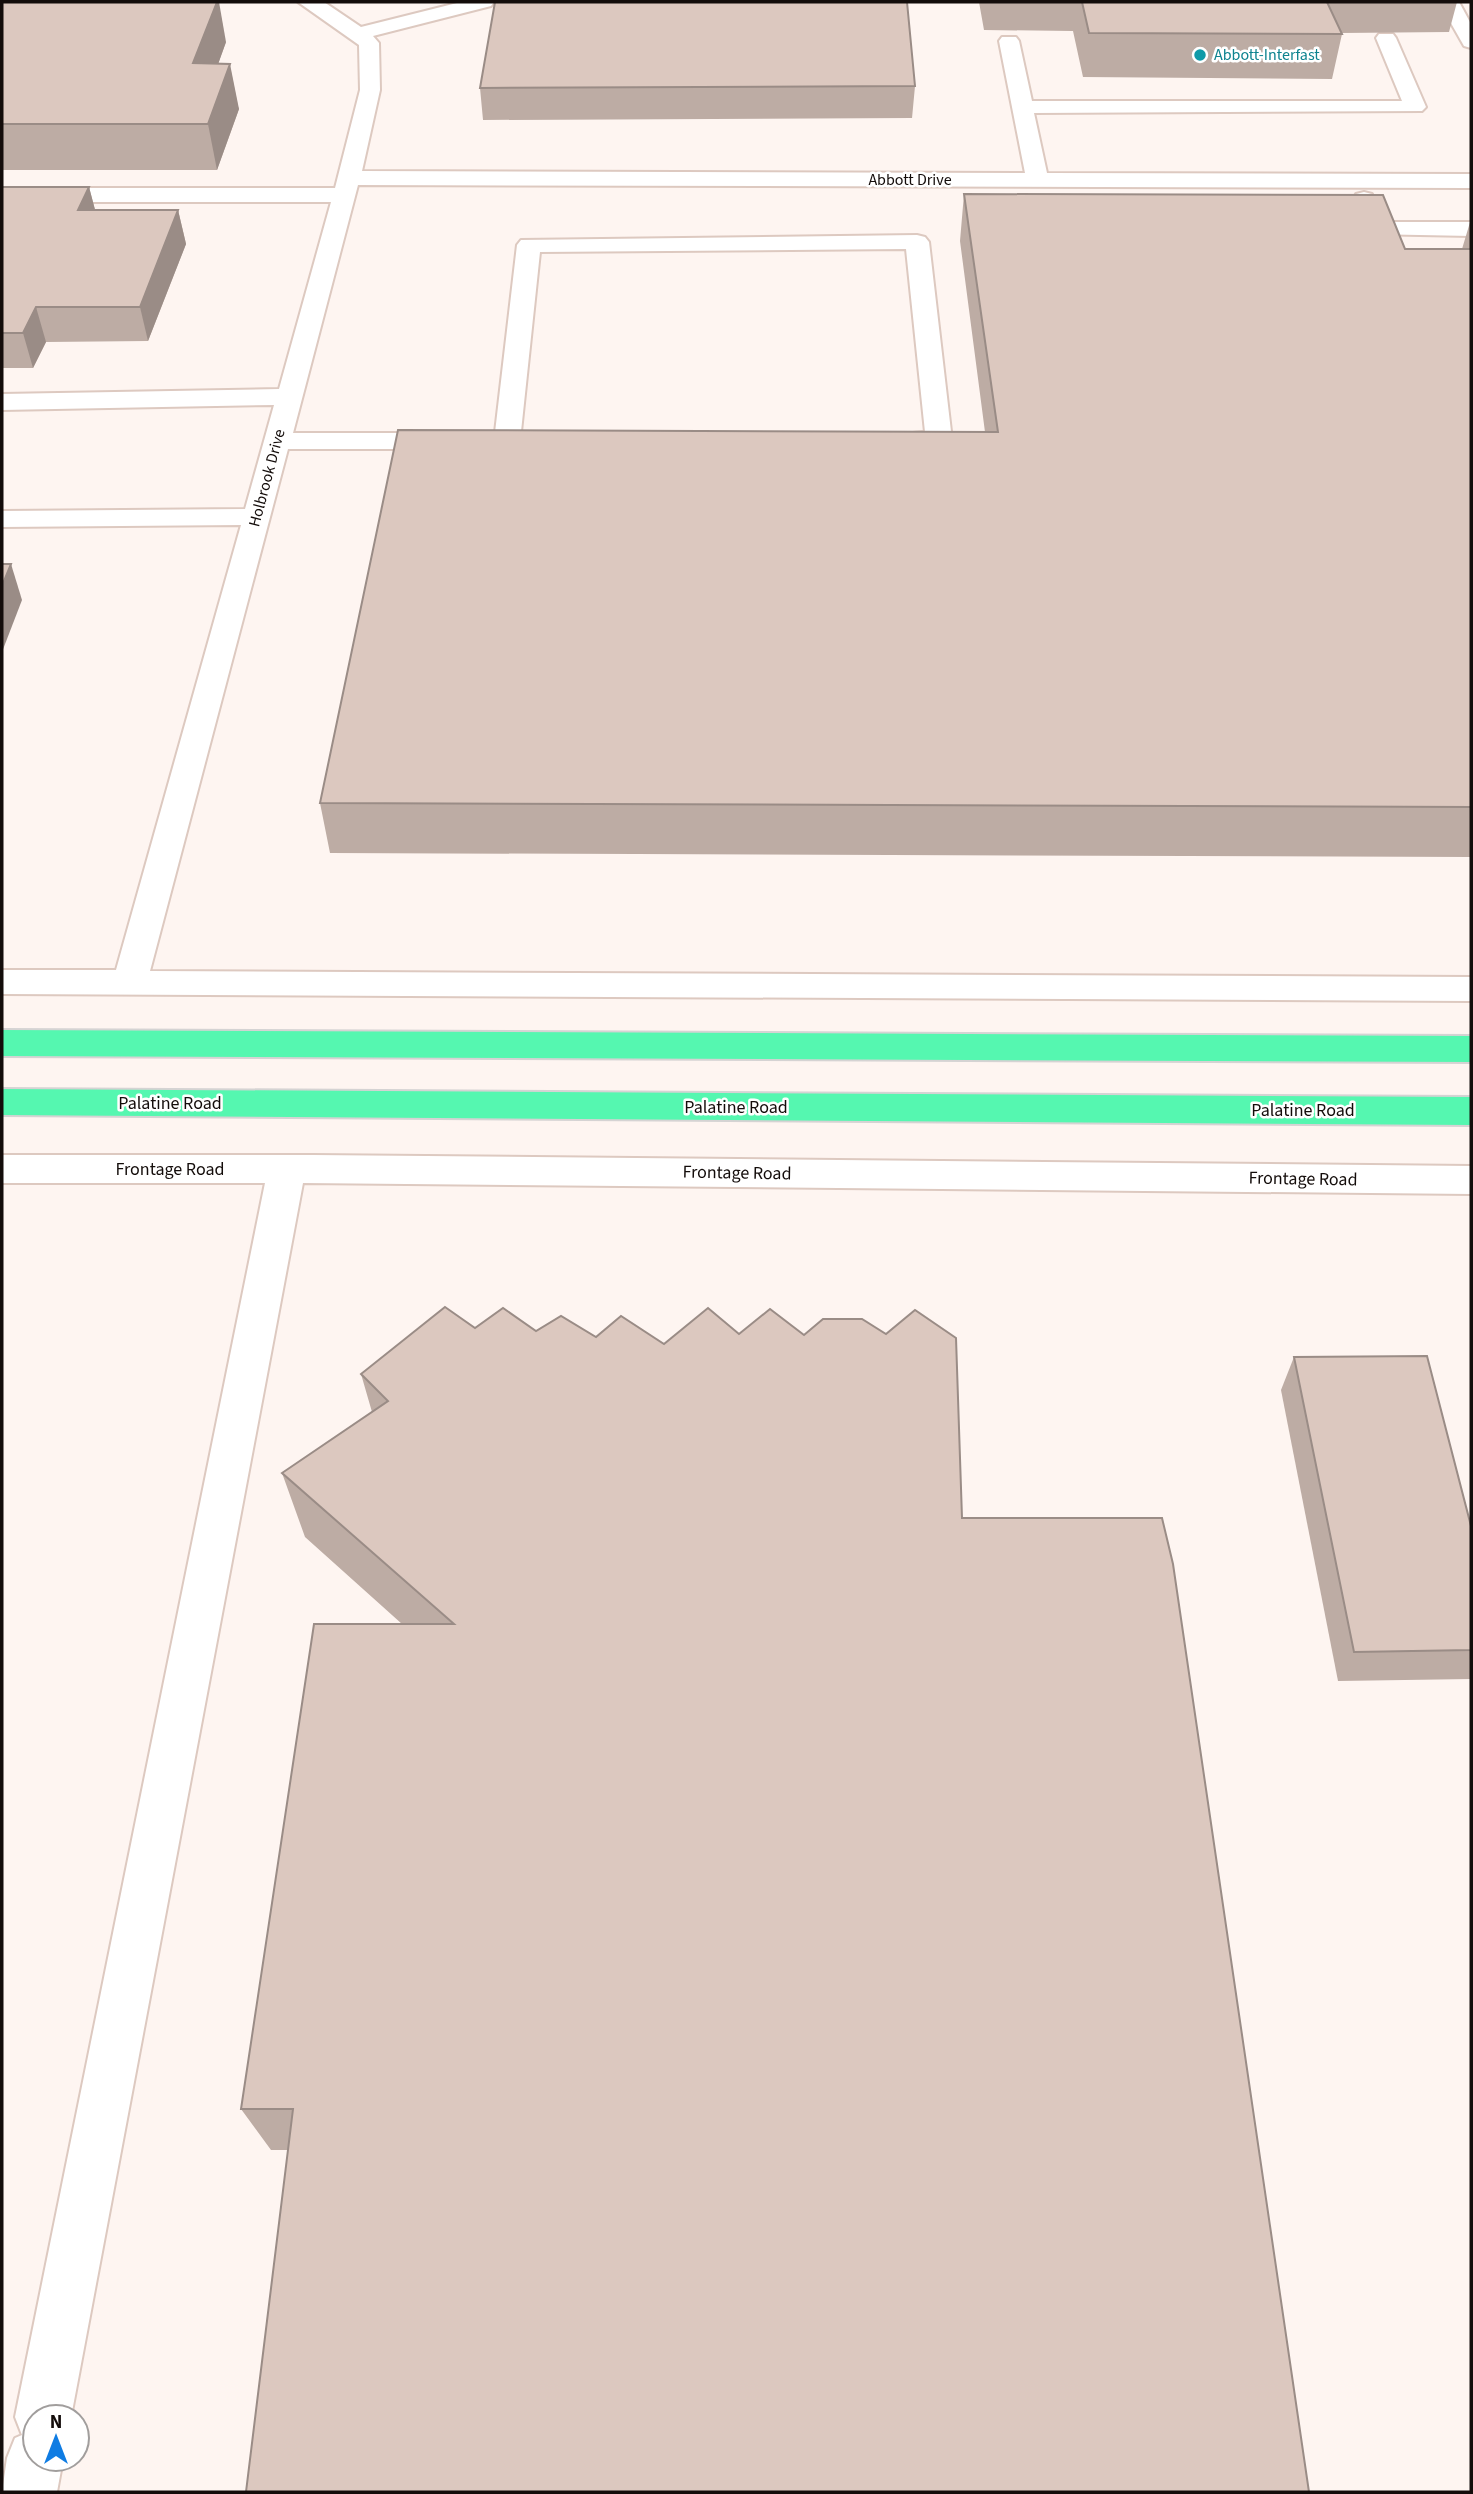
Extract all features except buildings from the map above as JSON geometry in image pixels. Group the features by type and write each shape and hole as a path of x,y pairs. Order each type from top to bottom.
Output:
{"highway":[{"path":"2,1043 1471,1049"},
{"name":"Palatine Road","path":"2,1102 1471,1111"}],"street":[{"name":"Holbrook Drive","path":"130,982 370,90 369,43 324,9 308,2"},
{"path":"357,34 484,2"},
{"path":"1450,2 1471,42"},
{"path":"1022,107 1415,107 1386,38"},
{"path":"1009,41 1037,180"},
{"name":"Abbott Drive","path":"27,195 346,187 1037,180 1471,181"},
{"path":"1356,181 1377,229 1471,229"},
{"path":"507,441 529,244 916,242 939,440 869,440"},
{"path":"2,402 289,397"},
{"path":"277,441 535,441"},
{"path":"2,519 256,517"},
{"path":"2,982 1471,989"},
{"name":"Frontage Road","path":"2,1169 287,1169 1471,1180"},
{"path":"46,2403 287,1169"},
{"path":"28,2492 32,2473"}],"place":[{"name":"Abbott-Interfast","path":"1200,55"}]}
